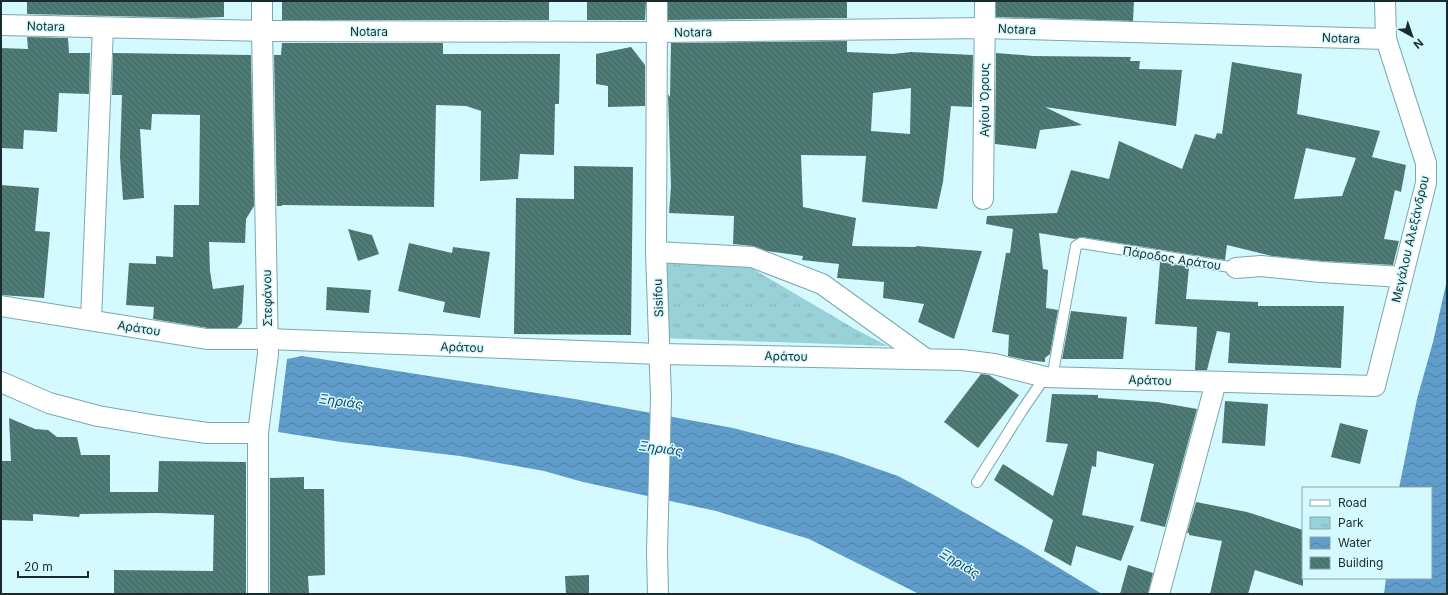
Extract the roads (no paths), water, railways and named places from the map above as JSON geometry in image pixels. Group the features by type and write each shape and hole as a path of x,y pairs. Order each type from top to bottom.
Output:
{"street":[{"name":"Στεφάνου","path":"258,594 258,433 268,346 262,1"},
{"name":"Sisifou","path":"657,1 656,252 661,398 657,552 658,594"},
{"name":"Αγίου Όρους","path":"983,198 985,1"},
{"name":"Μεγάλου Αλεξάνδρου","path":"1375,386 1426,183 1426,163 1386,39 1385,1"},
{"name":"Notara","path":"1,25 262,31 657,32 985,28 1386,39"},
{"path":"91,320 103,28"},
{"path":"656,252 752,257 759,259 822,284 926,359"},
{"name":"Πάροδος Αράτου","path":"1236,268 1261,266 1321,272 1402,277"},
{"name":"Αράτου","path":"1,306 268,346 926,359 971,361 994,364 1049,378 1375,386"},
{"path":"1,382 49,403 98,416 207,433 258,433"},
{"path":"1159,594 1216,382"}],"lane":[{"name":"Πάροδος Αράτου","path":"1049,378 1076,246 1081,243 1236,268"},
{"path":"977,482 1023,409 1049,378"}],"water":[{"path":"1447,280 1447,594 1384,594 1386,579 1432,579 1432,487 1399,487 1417,399 1433,342"},
{"name":"Ξηριάς","path":"302,356 575,399 733,428 835,454 898,476 1028,549 1102,594 919,594 809,539 716,511 583,482 544,471 460,456 341,442 278,432 287,359"}]}
